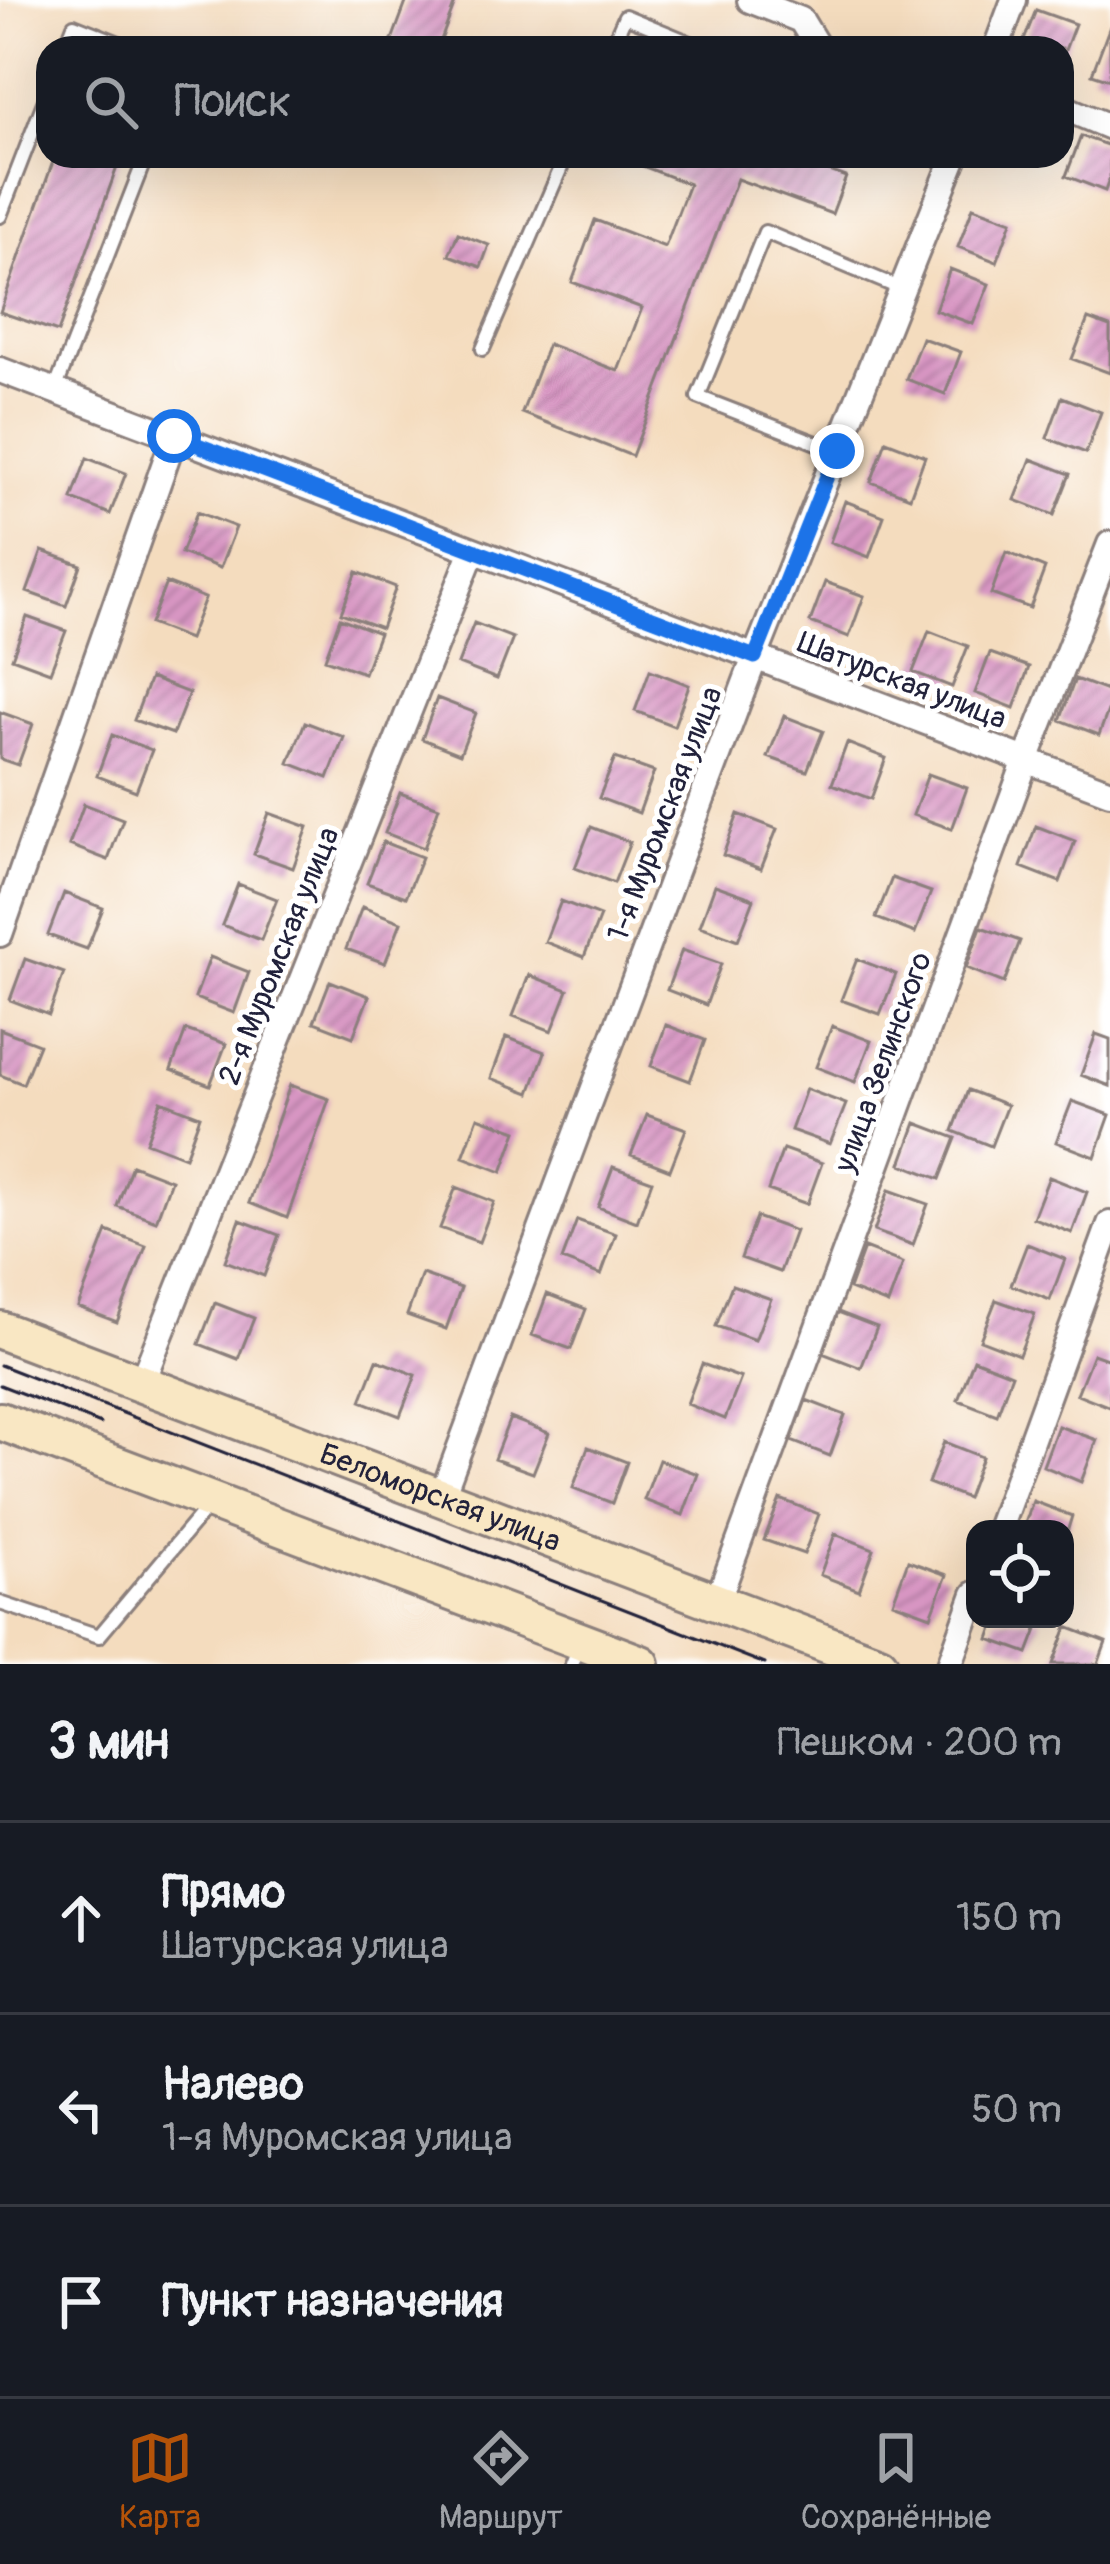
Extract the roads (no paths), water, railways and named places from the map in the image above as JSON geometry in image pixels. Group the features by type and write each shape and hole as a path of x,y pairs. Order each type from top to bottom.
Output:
{"main road":[{"name":"Беломорская улица","path":"0,1330 879,1664"},
{"path":"0,1421 212,1502 577,1653 641,1664"}],"street":[{"path":"750,0 801,20 811,36"},
{"path":"1000,36 1014,0"},
{"path":"1074,112 1110,127"},
{"name":"1-я Муромская улица","path":"441,1498 755,657 950,168"},
{"name":"Шатурская улица","path":"0,370 1110,792"},
{"path":"0,934 174,436"},
{"name":"улица Зелинского","path":"717,1602 1110,544"},
{"name":"2-я Муромская улица","path":"141,1384 473,550"},
{"path":"1002,1520 1110,1224"},
{"path":"950,1664 966,1619"}],"lane":[{"path":"616,36 625,16 674,36"},
{"path":"70,36 74,25 102,36"},
{"path":"0,215 36,123"},
{"path":"55,391 141,168"},
{"path":"484,350 561,168"},
{"path":"837,451 698,398 765,232 902,289"},
{"path":"0,1603 99,1636 212,1502"}],"tram line":[{"path":"0,1365 765,1664"},
{"path":"0,1385 101,1424"}]}
